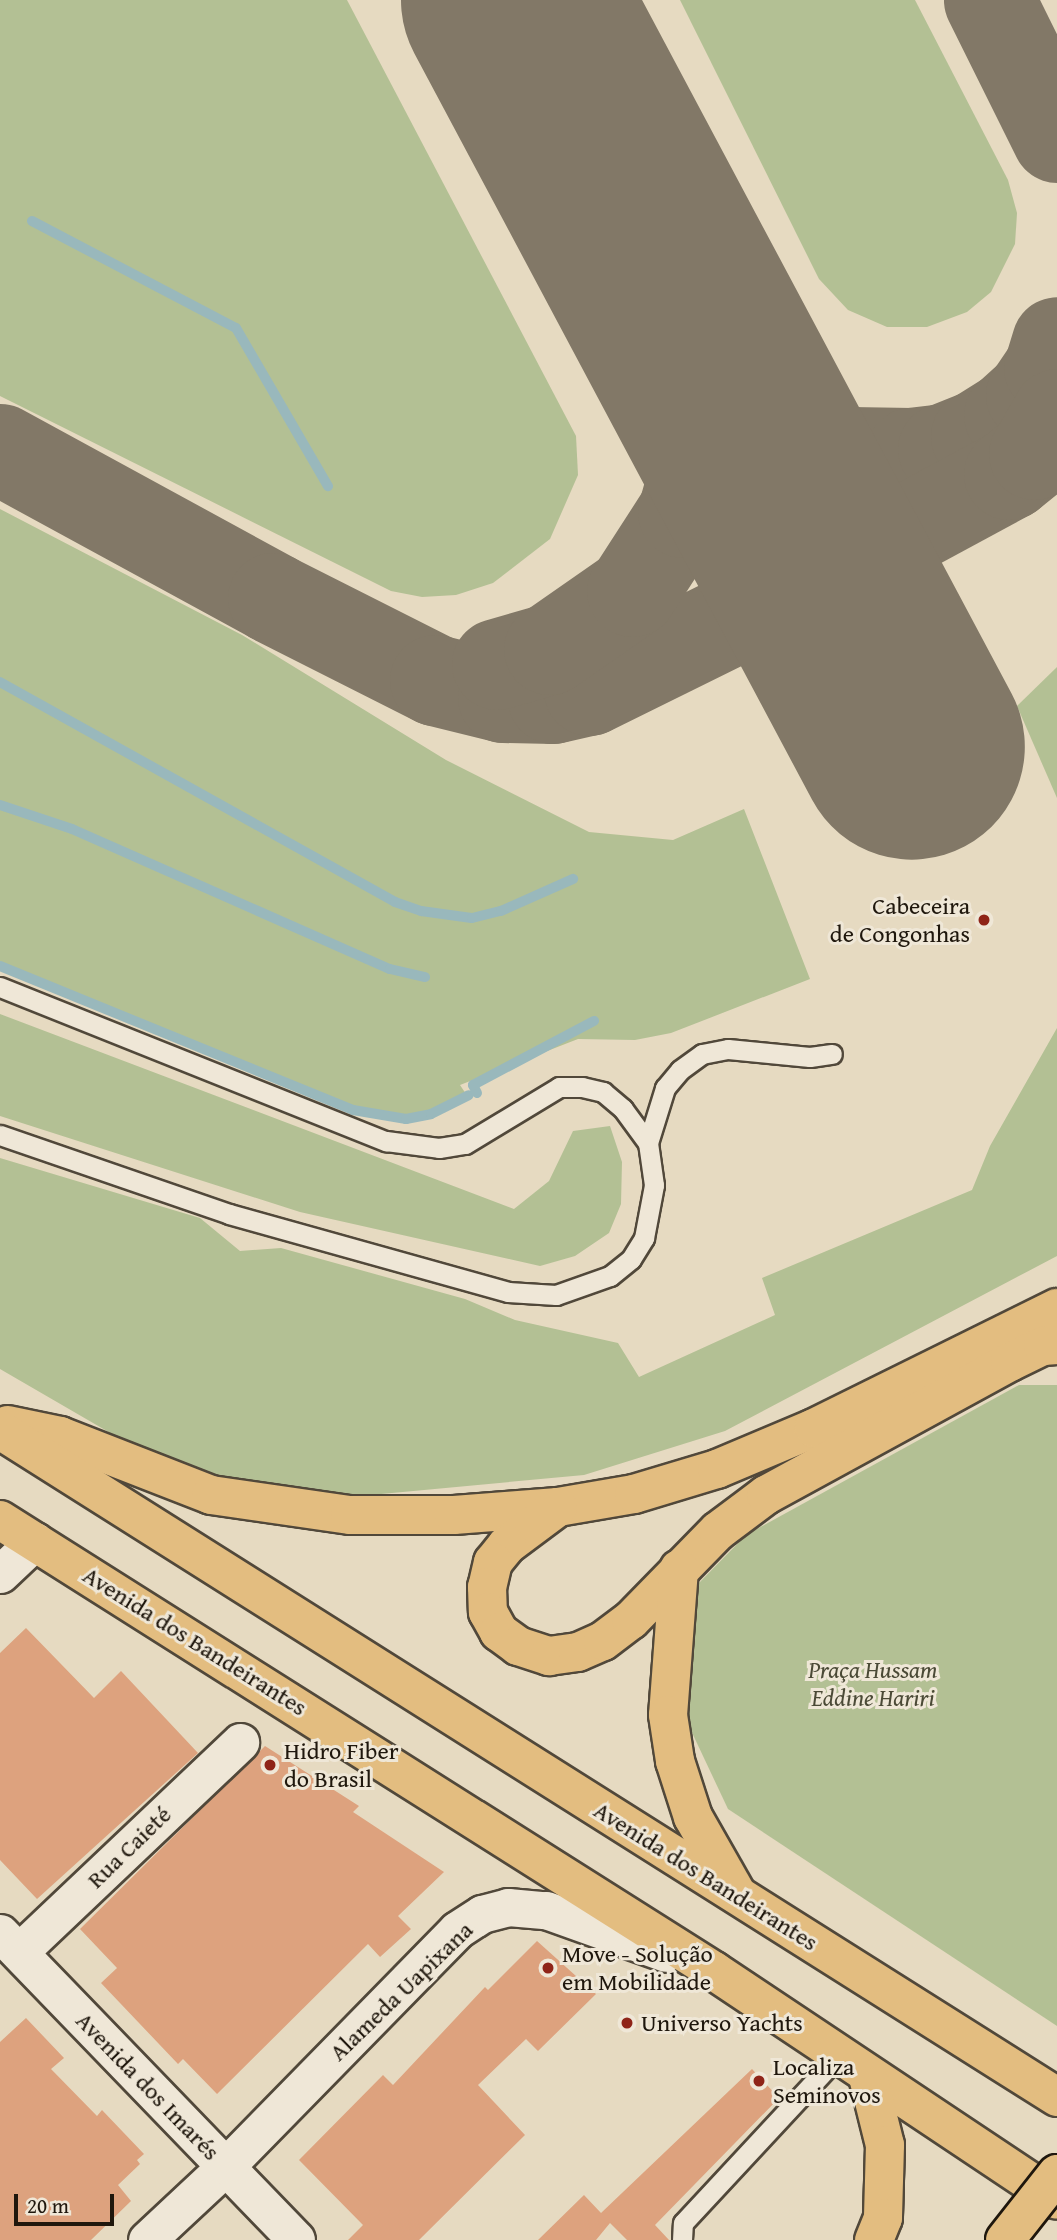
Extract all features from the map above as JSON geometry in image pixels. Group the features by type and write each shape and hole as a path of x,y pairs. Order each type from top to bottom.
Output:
{"highway":[{"path":"0,1424 60,1436 211,1495 350,1515 454,1515 558,1507 634,1494 717,1469 814,1428 1057,1308"},
{"path":"558,1507 493,1562 487,1587 488,1612 499,1632 518,1646 549,1656 578,1652 603,1641 631,1620 718,1531 766,1495 1010,1362 1043,1346 1057,1345"},
{"name":"Avenida dos Bandeirantes","path":"0,1430 740,1900 1057,2096"},
{"name":"Avenida dos Bandeirantes","path":"0,1520 714,1971 868,2077 1057,2200"},
{"path":"679,1569 668,1715 675,1761 693,1817 740,1900"},
{"path":"868,2077 885,2145 886,2172 883,2218 874,2240"},
{"path":"1005,2240 1057,2174"}],"street":[{"path":"0,1574 35,1541"},
{"name":"Rua Caieté","path":"9,1942 240,1742"},
{"name":"Alameda Uapixana","path":"147,2240 226,2166 457,1930 482,1914 508,1907 546,1910 714,1971"},
{"name":"Avenida dos Imarés","path":"9,1942 296,2240"}],"lane":[{"path":"0,988 386,1141 439,1148 465,1144 559,1087 582,1087 603,1092 623,1109 648,1143"},
{"path":"0,1135 229,1214 508,1292 556,1295 610,1276 631,1259 644,1238 653,1197 648,1143 665,1088 702,1054 728,1049 810,1057 832,1054"},
{"path":"682,2240 683,2223 838,2056"}],"green space":[{"path":"0,0 347,0 576,436 578,475 550,539 493,583 456,595 422,597 391,591 0,396"},
{"path":"680,0 915,0 1008,180 1017,213 1015,244 991,292 967,312 927,327 887,327 848,310 819,279"},
{"path":"0,509 242,635 446,760 589,832 673,840 744,809 810,979 671,1033 635,1040 578,1039 460,1085 466,1094 430,1112 406,1116 354,1107 0,963"},
{"path":"1057,667 1057,798 1017,706"},
{"path":"0,1014 514,1209 549,1181 573,1131 610,1126 622,1162 621,1204 609,1233 575,1256 540,1266 300,1212 0,1116"},
{"path":"1057,1028 1057,1256 725,1431 584,1475 349,1497 222,1477 131,1445 0,1369 0,1158 200,1218 240,1251 281,1248 465,1299 515,1320 618,1343 639,1377 775,1315 762,1278 972,1190 990,1146"},
{"name":"Praça Hussam Eddine Hariri","path":"1019,1385 1057,1385 1057,2026 728,1809 687,1722 697,1585 746,1535"}],"building":[{"path":"26,1628 94,1698 121,1671 198,1753 37,1899 0,1860 0,1653"},
{"path":"265,1746 359,1806 353,1812 444,1872 398,1916 411,1929 380,1957 368,1944 217,2094 183,2059 178,2064 101,1983 117,1968 80,1929"},
{"path":"537,1941 596,1994 538,2051 526,2039 478,2085 525,2135 419,2240 348,2240 363,2225 299,2160 383,2075 393,2085 485,1987 488,1990"},
{"path":"26,2018 64,2058 51,2069 97,2116 102,2110 144,2154 137,2160 140,2164 118,2185 131,2201 91,2240 0,2240 0,2042"},
{"path":"752,2069 779,2098 655,2225 669,2240 627,2240 610,2223 596,2240 538,2240 584,2195 601,2213"}],"waterway":[{"path":"32,221 236,328 328,486"},
{"path":"0,682 395,902 421,911 472,918 501,911 573,879"},
{"path":"0,805 72,829 390,969 425,977"},
{"path":"0,966 353,1110 406,1119 431,1114 469,1095"},
{"path":"477,1093 473,1085 594,1021"}],"taxiway":[{"path":"989,0 1057,137"},
{"path":"497,664 549,649 632,591 683,512 696,466 698,419 669,297"},
{"path":"706,368 789,431 850,452 911,453 943,449 976,436 1009,415 1031,395 1049,368 1057,342"},
{"path":"0,449 273,598 435,680 503,697 553,698 589,690 820,576 1009,474 1034,454 1057,414"}],"runway":[{"path":"514,0 912,747"}],"place":[{"name":"Cabeceira de Congonhas","path":"984,920"},
{"name":"Hidro Fiber do Brasil","path":"270,1765"},
{"name":"Move - Solução em Mobilidade","path":"548,1968"},
{"name":"Universo Yachts","path":"627,2023"},
{"name":"Localiza Seminovos","path":"759,2081"}]}
